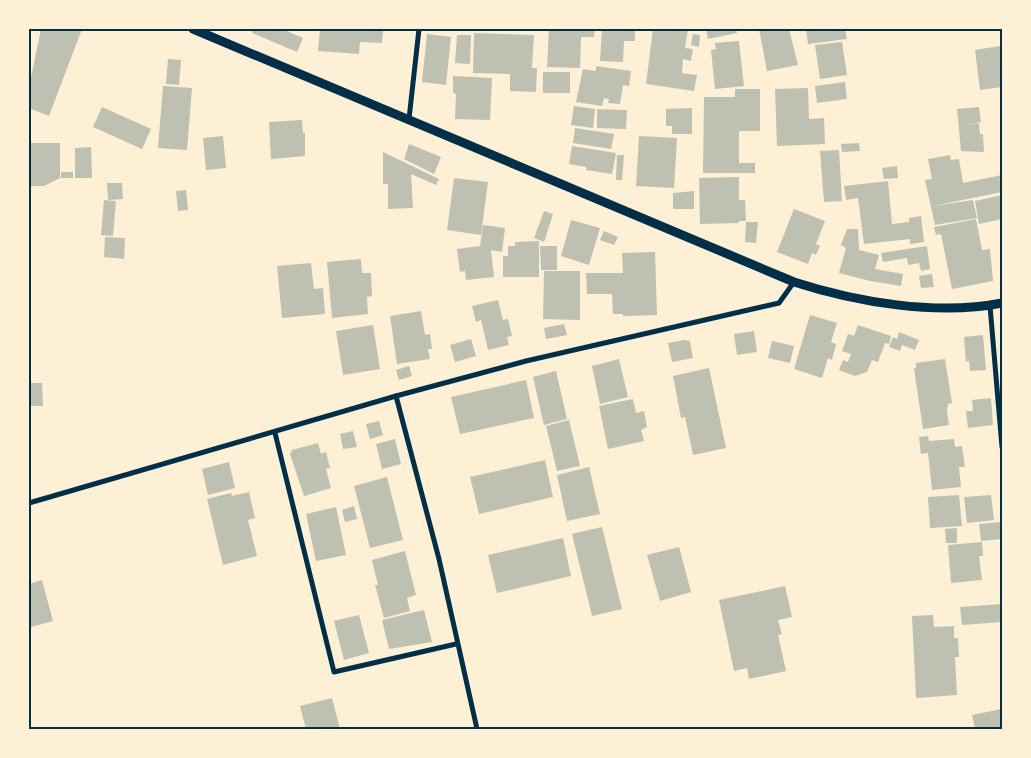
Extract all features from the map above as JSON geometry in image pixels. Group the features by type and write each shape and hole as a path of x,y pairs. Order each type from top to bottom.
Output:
{"street":[{"path":"193,29 794,282 852,299 885,303 926,307 990,306 1002,303"},
{"path":"409,119 419,29"},
{"path":"29,503 275,433 396,396 526,361 779,303 794,282"},
{"path":"990,306 1002,448"},
{"path":"396,396 439,559 456,644 477,729"},
{"path":"275,433 334,672 456,644"}],"building":[{"path":"41,29 82,29 49,116 29,108 29,87"},
{"path":"253,29 282,29 303,38 297,52 252,33"},
{"path":"320,29 383,29 382,43 360,42 359,54 318,51"},
{"path":"549,29 595,29 594,37 581,37 580,68 547,67"},
{"path":"602,29 635,29 635,41 624,41 623,62 600,61"},
{"path":"653,29 688,29 685,48 693,49 691,61 683,59 682,73 697,75 694,91 646,84"},
{"path":"706,29 736,29 737,33 708,39"},
{"path":"759,29 789,29 798,65 767,71"},
{"path":"806,29 845,29 847,39 808,44"},
{"path":"474,33 534,35 532,68 537,68 536,92 510,91 510,74 473,73"},
{"path":"427,34 451,37 446,85 422,82"},
{"path":"693,34 700,35 699,47 691,45"},
{"path":"457,35 471,35 470,64 455,63"},
{"path":"739,41 744,86 715,89 711,50 716,49 715,43"},
{"path":"842,42 847,75 820,79 815,45"},
{"path":"1000,46 1002,87 980,90 975,50"},
{"path":"168,59 181,60 179,85 166,84"},
{"path":"596,66 631,71 629,86 623,85 620,104 608,103 609,99 604,98 602,106 576,102 583,69 596,71"},
{"path":"543,72 570,72 570,93 543,93"},
{"path":"453,76 492,78 490,120 455,119 456,94 453,93"},
{"path":"845,82 847,99 817,103 815,86"},
{"path":"163,86 192,88 187,150 158,148"},
{"path":"808,88 809,119 824,118 825,144 777,146 775,89"},
{"path":"735,89 760,89 760,131 739,131 739,163 755,163 755,173 703,173 704,97 735,97"},
{"path":"574,106 595,109 593,128 571,125"},
{"path":"102,107 151,129 142,149 93,127"},
{"path":"979,107 981,122 965,125 979,123 980,134 983,134 984,152 961,151 957,109"},
{"path":"692,108 692,134 672,134 672,126 666,126 666,109"},
{"path":"597,109 627,110 626,129 597,128"},
{"path":"302,120 303,133 305,133 305,156 271,159 269,122"},
{"path":"575,128 614,134 611,149 573,143"},
{"path":"223,136 226,168 206,170 203,138"},
{"path":"639,136 677,138 674,188 636,186"},
{"path":"29,143 60,143 60,178 44,186 29,186"},
{"path":"859,143 860,151 842,152 841,144"},
{"path":"409,144 441,157 434,174 404,159"},
{"path":"572,146 616,153 612,174 586,170 586,167 569,164"},
{"path":"91,147 92,178 75,178 75,148"},
{"path":"839,150 842,201 824,202 820,151"},
{"path":"383,152 439,179 436,185 411,174 413,208 388,209 388,184 383,184"},
{"path":"617,155 624,155 622,180 616,180"},
{"path":"950,155 951,160 959,159 963,183 1002,175 1002,192 933,206 973,200 977,218 935,225 925,180 932,179 928,159"},
{"path":"897,166 898,178 884,179 882,168"},
{"path":"61,172 73,172 73,178 61,178"},
{"path":"739,177 739,200 745,200 746,221 739,221 739,223 700,224 699,178"},
{"path":"454,178 488,182 481,235 447,230"},
{"path":"888,181 892,224 909,222 909,218 921,216 924,242 910,244 910,239 864,244 858,198 846,200 844,186"},
{"path":"107,183 122,183 123,199 108,200"},
{"path":"186,190 188,210 178,211 176,191"},
{"path":"694,191 694,209 673,209 673,193"},
{"path":"1002,195 1002,219 979,224 975,201"},
{"path":"104,200 116,201 113,236 101,235"},
{"path":"794,209 825,221 816,244 820,246 816,255 812,253 808,264 777,252"},
{"path":"544,211 553,214 544,242 534,238"},
{"path":"976,219 982,250 990,249 993,281 952,289 941,234 936,235 934,227"},
{"path":"571,220 600,228 589,265 561,256"},
{"path":"746,222 758,222 756,243 745,242"},
{"path":"483,225 505,228 502,252 491,250 494,277 466,280 465,271 460,272 457,249 480,246"},
{"path":"847,229 858,229 859,250 879,255 875,269 903,274 901,286 839,273 846,248 841,245"},
{"path":"604,231 618,237 614,245 600,240"},
{"path":"105,237 125,238 124,259 104,257"},
{"path":"539,241 539,277 503,277 503,256 508,256 508,246 515,246 515,242"},
{"path":"540,246 557,246 557,270 541,270"},
{"path":"927,246 930,269 921,271 919,263 908,265 907,258 883,262 881,253"},
{"path":"655,252 657,315 623,316 623,314 613,314 612,294 587,294 586,273 623,273 622,253"},
{"path":"361,259 362,273 371,273 372,296 367,297 368,314 332,318 327,262"},
{"path":"311,263 314,289 323,288 325,314 282,318 277,266"},
{"path":"544,271 580,271 580,320 543,319"},
{"path":"932,274 934,287 921,288 919,276"},
{"path":"498,300 503,320 508,319 512,336 507,337 509,345 488,350 481,320 476,322 472,306"},
{"path":"421,311 425,335 430,334 432,349 428,349 430,359 397,364 390,316"},
{"path":"810,315 837,323 831,342 836,344 832,360 828,358 822,378 794,369"},
{"path":"564,324 567,335 546,339 544,328"},
{"path":"373,325 380,369 343,375 336,331"},
{"path":"858,325 891,336 889,344 885,343 878,362 872,360 867,372 855,376 839,370 843,360 848,362 851,354 842,351 848,334 854,336"},
{"path":"754,331 757,352 737,355 734,334"},
{"path":"899,332 919,340 915,350 902,345 900,351 889,347 893,337 897,339"},
{"path":"983,335 986,370 970,371 969,361 966,362 964,337"},
{"path":"471,339 476,356 455,362 450,345"},
{"path":"684,340 690,341 693,358 672,362 668,343"},
{"path":"772,341 794,346 790,363 768,358"},
{"path":"619,359 628,397 600,404 592,366"},
{"path":"945,359 952,403 948,404 947,411 949,425 923,429 914,369 916,368 916,363"},
{"path":"409,366 412,376 399,380 396,370"},
{"path":"709,368 726,448 693,455 685,417 681,418 673,376"},
{"path":"556,371 567,419 544,425 533,377"},
{"path":"526,380 534,418 460,434 451,397"},
{"path":"29,383 42,383 43,406 29,406"},
{"path":"991,398 993,425 968,428 966,411 973,411 972,400"},
{"path":"633,399 636,413 644,411 647,427 641,430 644,441 608,449 599,406"},
{"path":"569,420 580,466 557,471 546,426"},
{"path":"379,421 383,435 370,439 366,424"},
{"path":"353,431 357,447 343,449 340,434"},
{"path":"928,436 929,441 954,439 955,447 962,446 965,467 959,467 961,487 932,490 928,453 921,454 919,437"},
{"path":"395,439 401,464 382,469 376,444"},
{"path":"318,443 321,454 326,452 330,468 326,469 331,488 304,496 290,454 292,450"},
{"path":"545,460 553,497 479,514 470,477"},
{"path":"229,462 235,488 208,495 202,469"},
{"path":"589,467 600,514 567,521 557,475"},
{"path":"387,477 403,540 370,548 354,486"},
{"path":"249,492 255,518 248,520 257,556 223,565 207,499 231,493 232,496"},
{"path":"959,495 962,526 930,528 928,497"},
{"path":"991,495 994,520 967,523 964,497"},
{"path":"354,506 357,519 345,522 342,510"},
{"path":"336,507 346,555 316,561 306,514"},
{"path":"1001,522 1002,539 981,541 979,524"},
{"path":"602,527 622,609 592,616 572,534"},
{"path":"957,528 957,543 946,543 945,529"},
{"path":"563,538 571,576 497,593 488,555"},
{"path":"982,542 983,556 979,556 982,580 951,583 948,545"},
{"path":"679,547 691,592 660,601 647,555"},
{"path":"405,551 416,595 407,598 410,611 384,618 375,585 378,585 372,560"},
{"path":"42,580 53,621 31,627 29,618 29,584"},
{"path":"785,586 792,617 778,620 782,634 778,635 786,671 749,679 747,668 734,671 719,600"},
{"path":"1002,604 1002,622 962,625 960,607"},
{"path":"424,610 432,642 389,649 382,620"},
{"path":"359,615 369,653 344,660 334,621"},
{"path":"933,615 934,627 954,626 954,638 958,638 959,657 955,657 957,695 916,698 912,616"},
{"path":"332,698 340,729 306,729 300,706"},
{"path":"1002,709 1002,729 975,729 972,715"}]}
